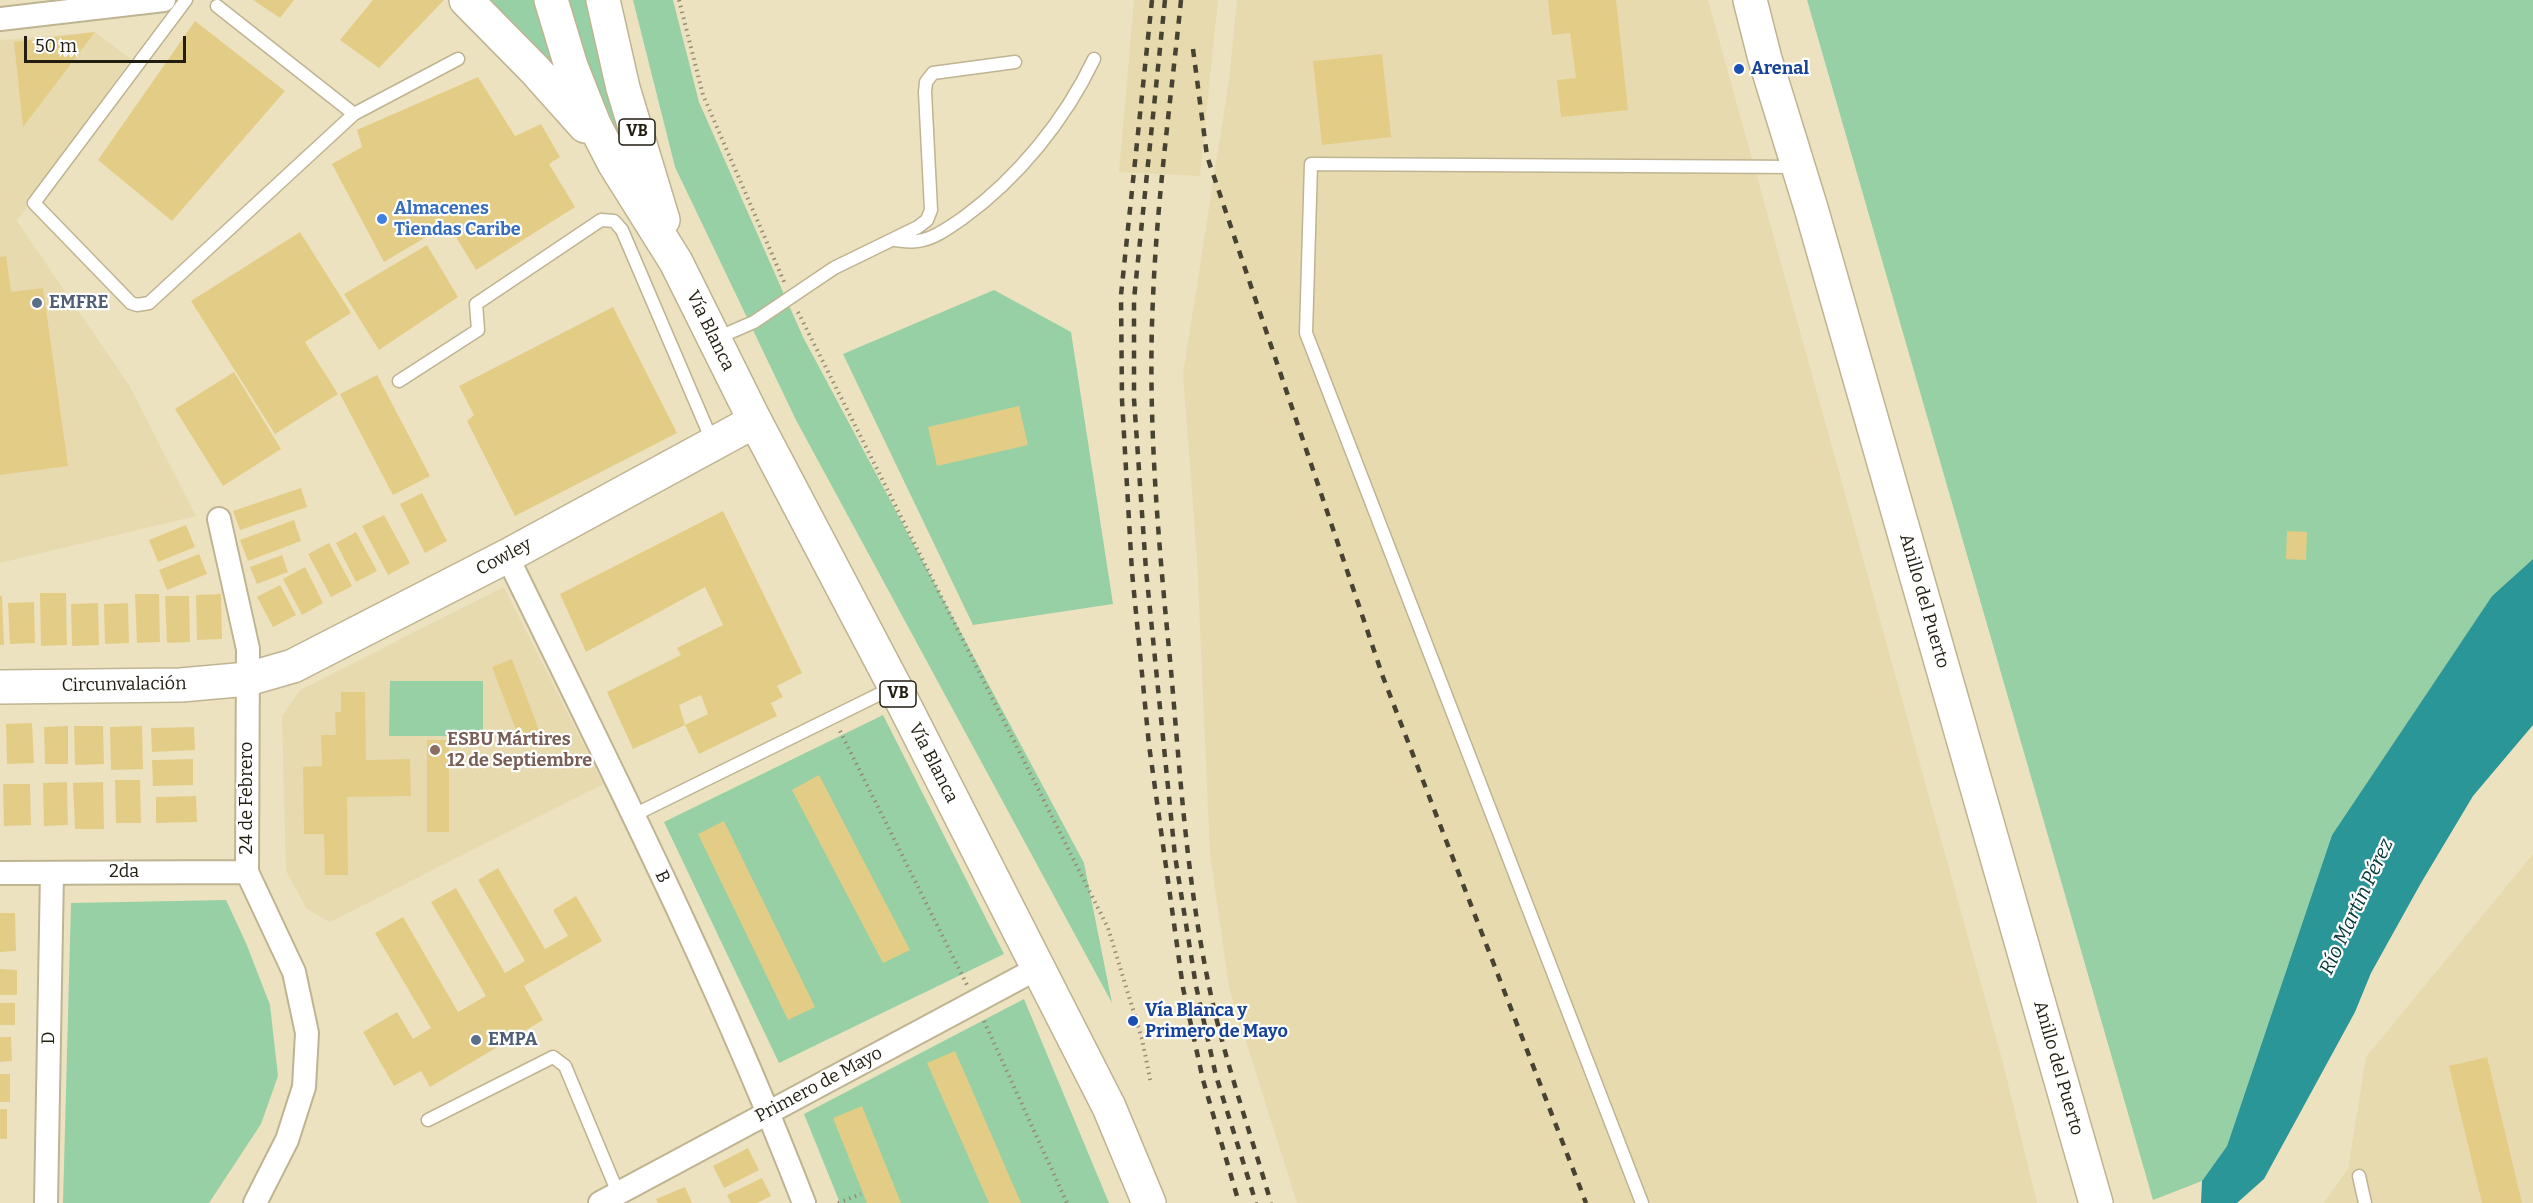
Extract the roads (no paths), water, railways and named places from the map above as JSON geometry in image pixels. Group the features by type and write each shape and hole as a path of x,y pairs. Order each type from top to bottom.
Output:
{"main road":[{"path":"466,0 559,96 614,163"},
{"name":"Vía Blanca","path":"551,0 582,97 614,163 676,262 713,340 895,687 1109,1107 1149,1203"},
{"name":"Vía Blanca","path":"603,0 623,88 676,262"},
{"name":"Anillo del Puerto","path":"1750,0 1765,60 1798,167 2096,1203"},
{"name":"Cowley","path":"248,680 293,666 507,556 755,421"},
{"name":"Circunvalación","path":"0,687 181,685 248,680"}],"street":[{"path":"0,19 164,0"},
{"name":"24 de Febrero","path":"219,519 248,649 247,872 294,972 307,1033 304,1087 287,1140 255,1203"},
{"name":"B","path":"507,556 634,815 769,1112 804,1203"},
{"name":"2da","path":"0,873 247,872"},
{"name":"D","path":"46,1203 52,873"},
{"name":"Primero de Mayo","path":"609,1198 1038,968"}],"lane":[{"path":"186,0 34,203 131,303 137,305 149,303 354,114 458,59"},
{"path":"217,6 354,114"},
{"path":"894,240 922,241 945,230 984,202 1016,171 1050,131 1082,85 1094,59"},
{"path":"713,340 754,322 834,268 894,240 927,220 931,210 926,82 933,73 1015,62"},
{"path":"1642,1203 1306,333 1311,164 1798,167"},
{"path":"399,381 478,330 476,304 601,220 614,221 622,230 713,444"},
{"path":"634,815 895,687"},
{"path":"428,1120 553,1057 566,1066 609,1198"},
{"path":"2359,1176 2365,1203"}],"water":[{"name":"Río Martín Pérez","path":"2533,559 2533,725 2473,796 2421,883 2371,973 2355,1012 2264,1179 2237,1203 2201,1203 2202,1181 2227,1146 2332,835 2492,596"}],"railway":[{"path":"1152,0 1121,295 1122,400 1132,572 1149,745 1183,988 1203,1080 1239,1203"},
{"path":"1165,0 1134,299 1134,399 1146,570 1175,856 1196,986 1216,1076 1256,1203"},
{"path":"1181,0 1161,186 1153,298 1153,438 1158,531 1185,828 1201,947 1222,1041 1271,1203"},
{"path":"1193,49 1207,156 1383,677 1586,1203"}],"place":[{"name":"Arenal","path":"1739,69"},
{"name":"Almacenes Tiendas Caribe","path":"382,219"},
{"name":"EMFRE","path":"37,303"},
{"name":"ESBU Mártires 12 de Septiembre","path":"435,750"},
{"name":"Vía Blanca y Primero de Mayo","path":"1133,1021"},
{"name":"EMPA","path":"476,1040"}]}
